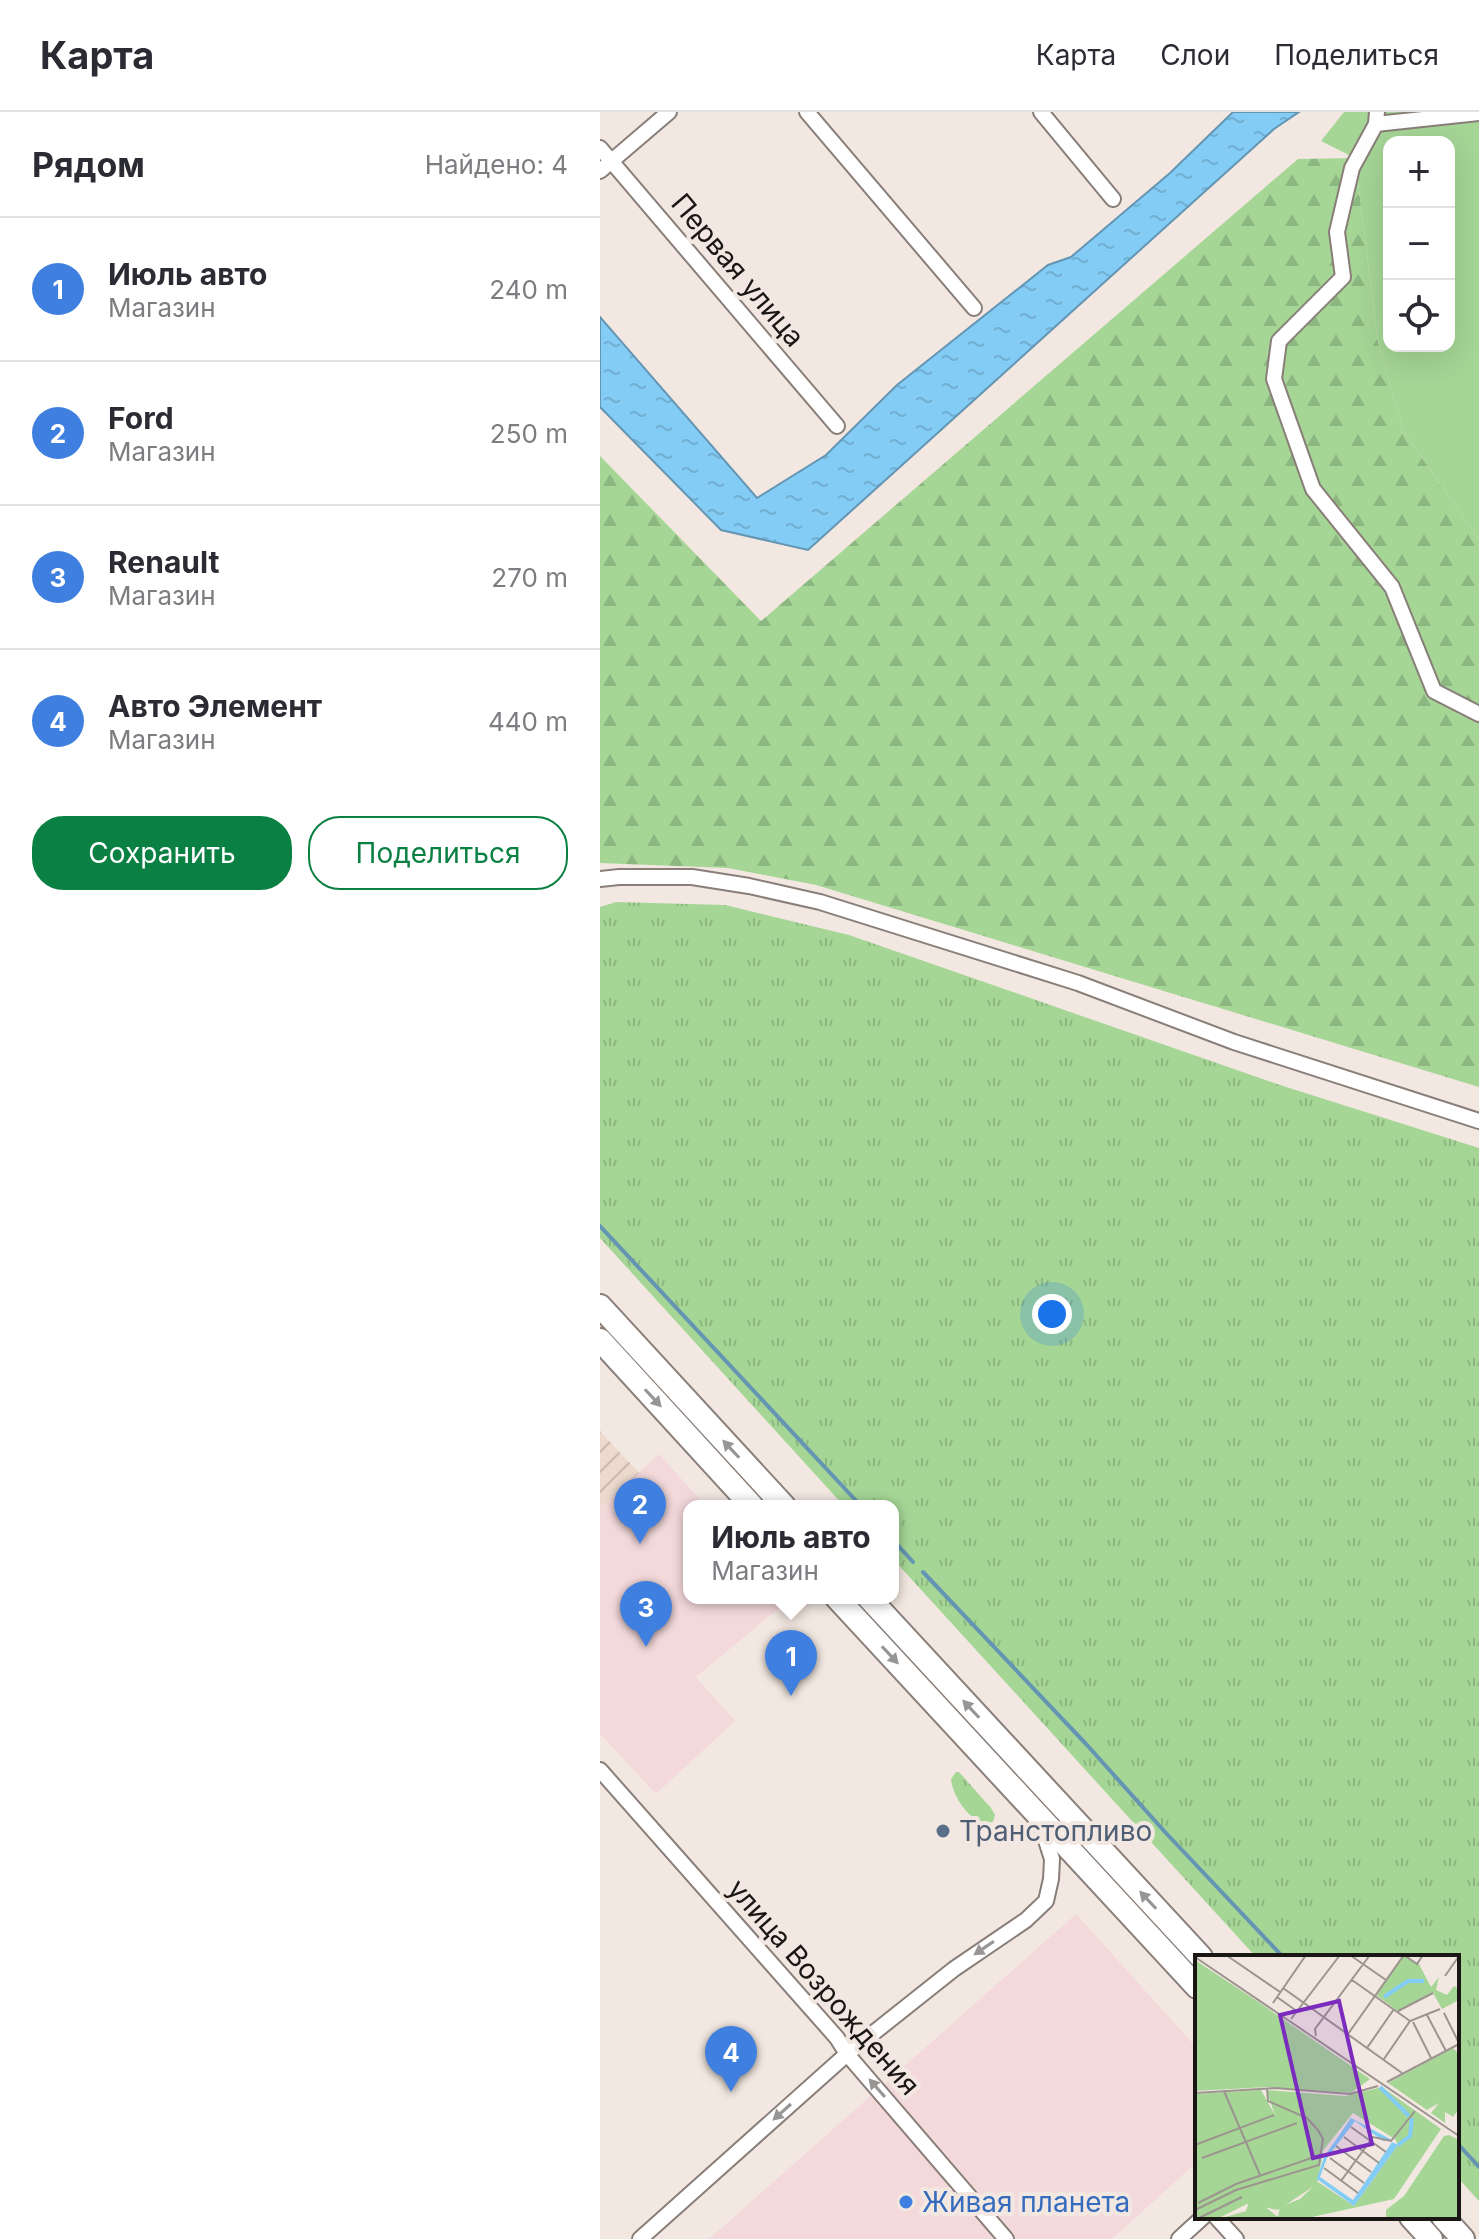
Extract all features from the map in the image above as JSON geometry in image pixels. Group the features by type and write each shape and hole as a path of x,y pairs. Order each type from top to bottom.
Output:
{"highway":[{"path":"600,1306 778,1500"},
{"path":"600,1340 747,1500"},
{"path":"843,1604 1195,1985"},
{"path":"875,1604 1199,1955"},
{"path":"1413,2219 1431,2239"},
{"path":"1445,2219 1463,2239"}],"street":[{"path":"606,166 669,112"},
{"path":"807,112 974,308"},
{"path":"1041,112 1113,199"},
{"path":"1479,113 1377,118 1352,168 1337,232 1343,277 1279,341 1274,379 1313,489 1392,587 1434,691 1479,714"},
{"name":"Первая улица","path":"600,148 606,166 837,426"},
{"path":"600,879 692,877 820,902 1078,983 1234,1042 1479,1121"},
{"name":"улица Возрождения","path":"600,1770 837,2038 847,2054 1006,2239"},
{"path":"640,2239 847,2054 954,1969 1026,1920 1046,1901 1052,1859 1039,1818"},
{"path":"1179,2239 1201,2219"},
{"path":"1218,2219 1236,2239"}],"shaded area":[{"path":"600,1431 639,1473 600,1508"},
{"path":"659,1454 701,1500 683,1500 683,1604 784,1604 696,1677 735,1721 656,1794 600,1734 600,1508"},
{"path":"1076,1914 1195,2046 1195,2164 1112,2239 709,2239"}],"green space":[{"path":"1344,112 1479,112 1479,540 1403,430 1378,342 1355,158 1321,141"},
{"path":"1355,158 1378,342 1403,430 1479,540 1479,1087 816,885 728,868 600,863 600,456 761,621 1298,159"},
{"path":"616,902 725,905 849,935 1280,1085 1479,1148 1479,2201 1459,2179 1459,1955 1254,1955 899,1566 899,1500 839,1500 600,1238 600,907"},
{"path":"956,1772 991,1808 995,1815 993,1822 978,1820 965,1810 951,1779"}],"water":[{"path":"1233,112 1299,112 1274,129 808,550 721,530 600,407 600,317 757,498 826,455 897,385 1048,265 1071,257 1170,173"}],"waterway":[{"path":"600,1226 855,1500"},
{"path":"899,1547 913,1562"},
{"path":"923,1572 1281,1955"},
{"path":"1459,2145 1479,2167"}],"place":[{"name":"Ford","path":"640,1544"},
{"name":"Renault","path":"646,1647"},
{"name":"Июль авто","path":"791,1696"},
{"name":"Транстопливо","path":"943,1831"},
{"name":"Авто Элемент","path":"731,2092"},
{"name":"Живая планета","path":"906,2202"}]}
